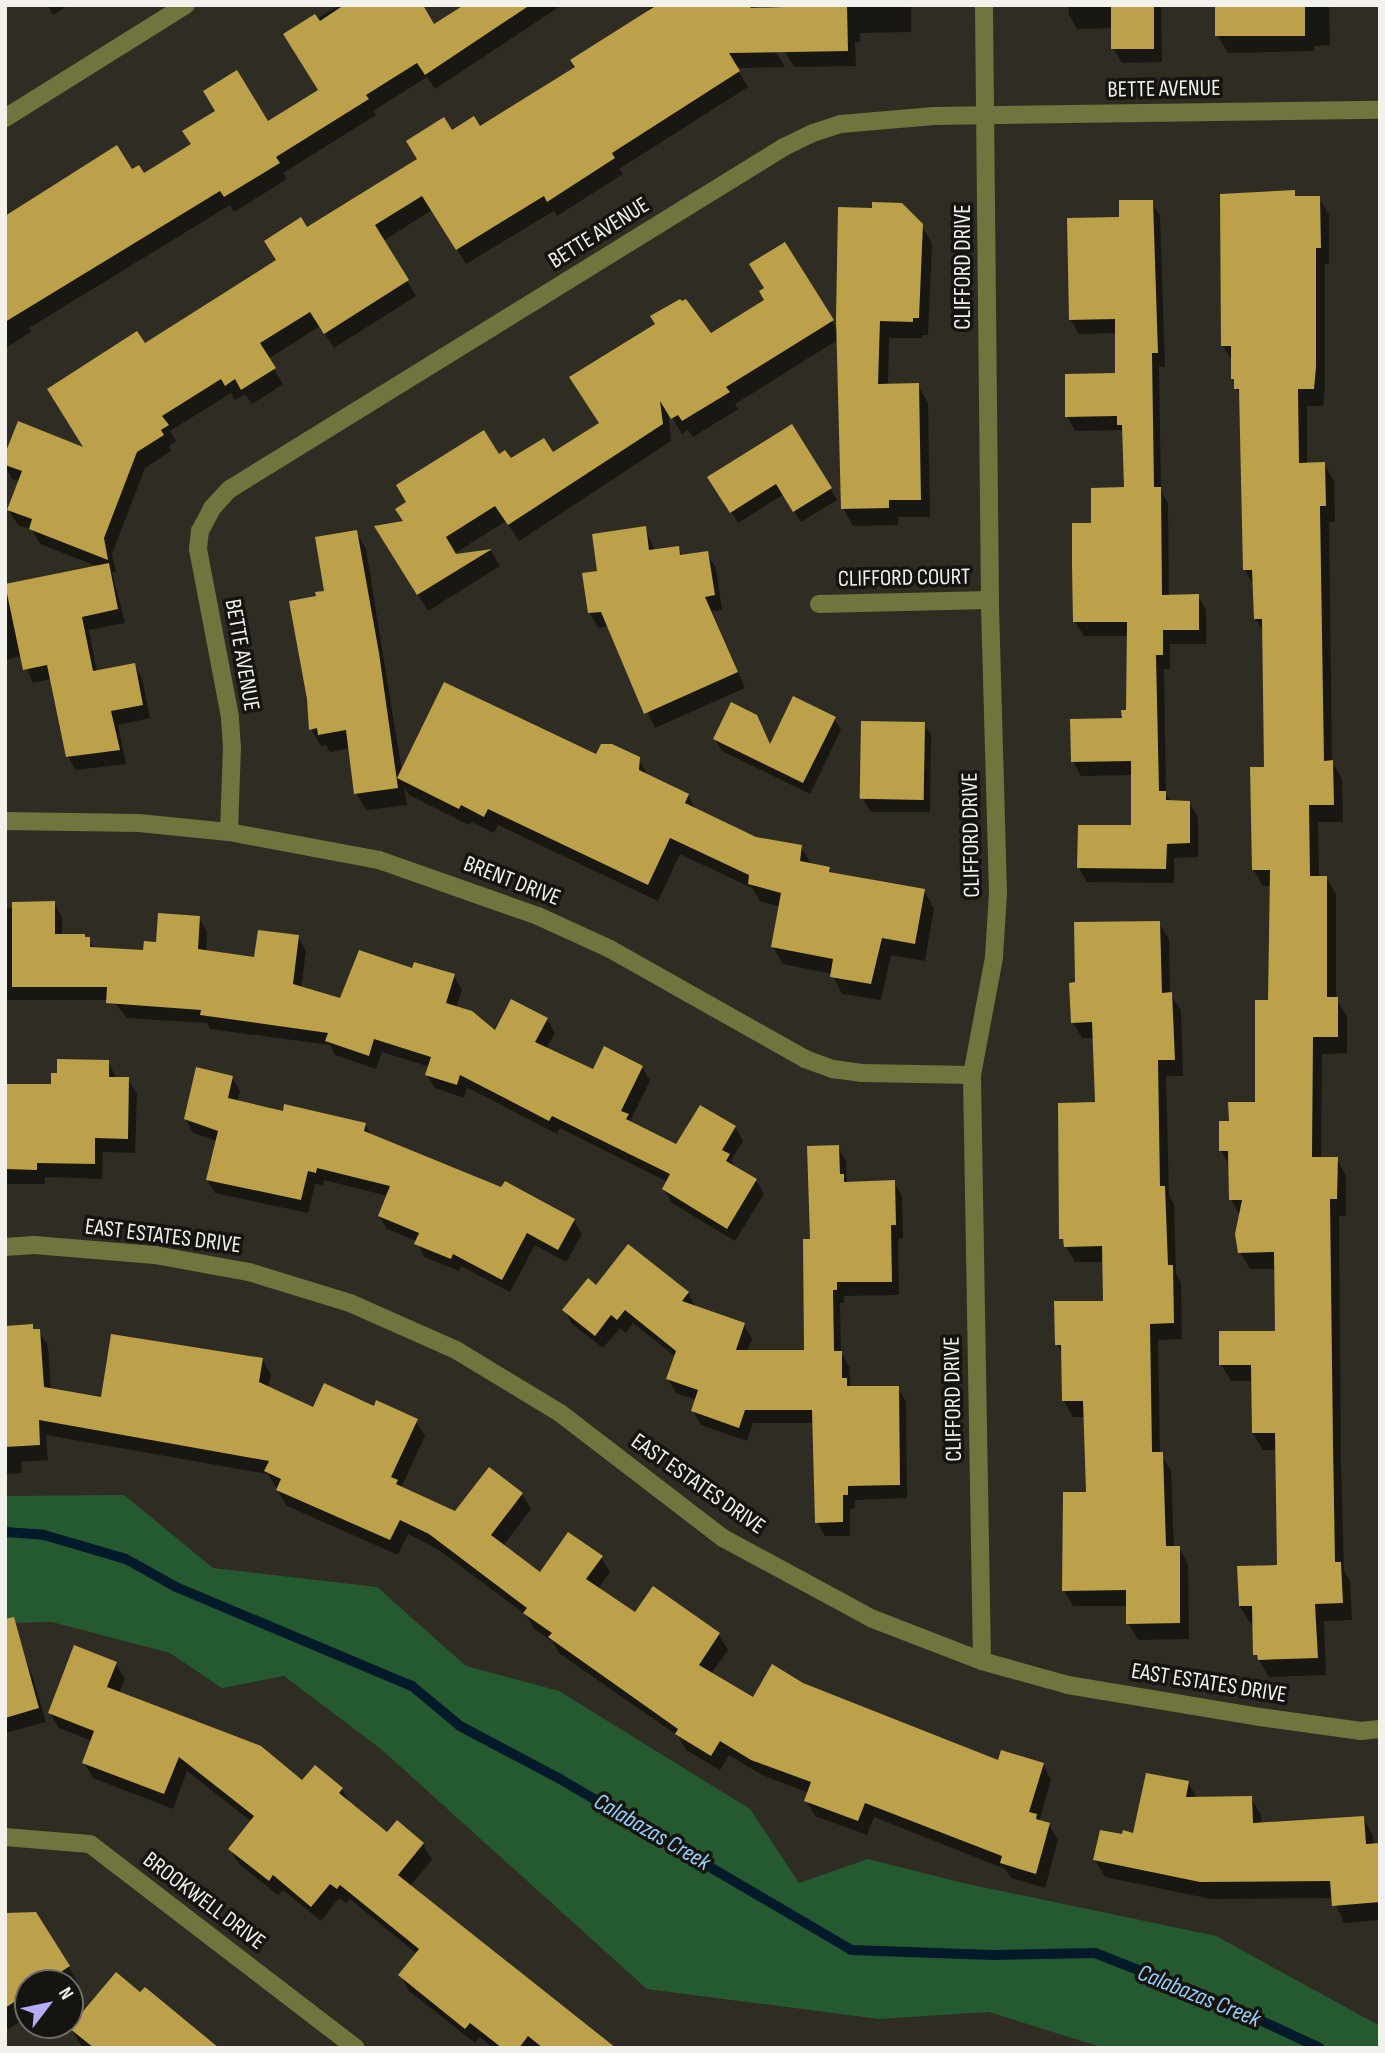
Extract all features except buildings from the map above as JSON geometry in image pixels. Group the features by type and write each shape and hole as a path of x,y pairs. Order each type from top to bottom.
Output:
{"street":[{"path":"5,118 186,5"},
{"name":"CLIFFORD DRIVE","path":"982,1661 972,1075 994,957 998,893 990,600 984,5"},
{"name":"BETTE AVENUE","path":"229,832 232,748 229,716 198,549 200,531 212,508 230,489 783,147 841,124 933,116 1380,110"},
{"name":"CLIFFORD COURT","path":"819,604 990,600"},
{"name":"BRENT DRIVE","path":"5,821 139,823 229,832 379,860 538,916 610,949 805,1059 833,1069 862,1073 972,1075"},
{"name":"EAST ESTATES DRIVE","path":"5,1247 34,1245 155,1255 249,1272 350,1303 456,1350 560,1413 723,1538 873,1619 982,1661 1068,1685 1260,1717 1361,1731 1380,1729"},
{"name":"BROOKWELL DRIVE","path":"5,1838 90,1844 356,2048"}],"green space":[{"path":"124,1495 213,1568 377,1587 466,1666 559,1691 750,1809 799,1883 868,1859 963,1883 1216,1936 1380,2026 1380,2048 1104,2048 989,2012 879,2019 647,1989 381,1749 284,1676 222,1688 170,1653 52,1622 5,1623 5,1496"}],"waterway":[{"name":"Calabazas Creek","path":"5,1532 44,1535 126,1559 176,1587 412,1686 460,1726 560,1779 851,1950 993,1955 1095,1953 1232,2007 1320,2048"}]}
